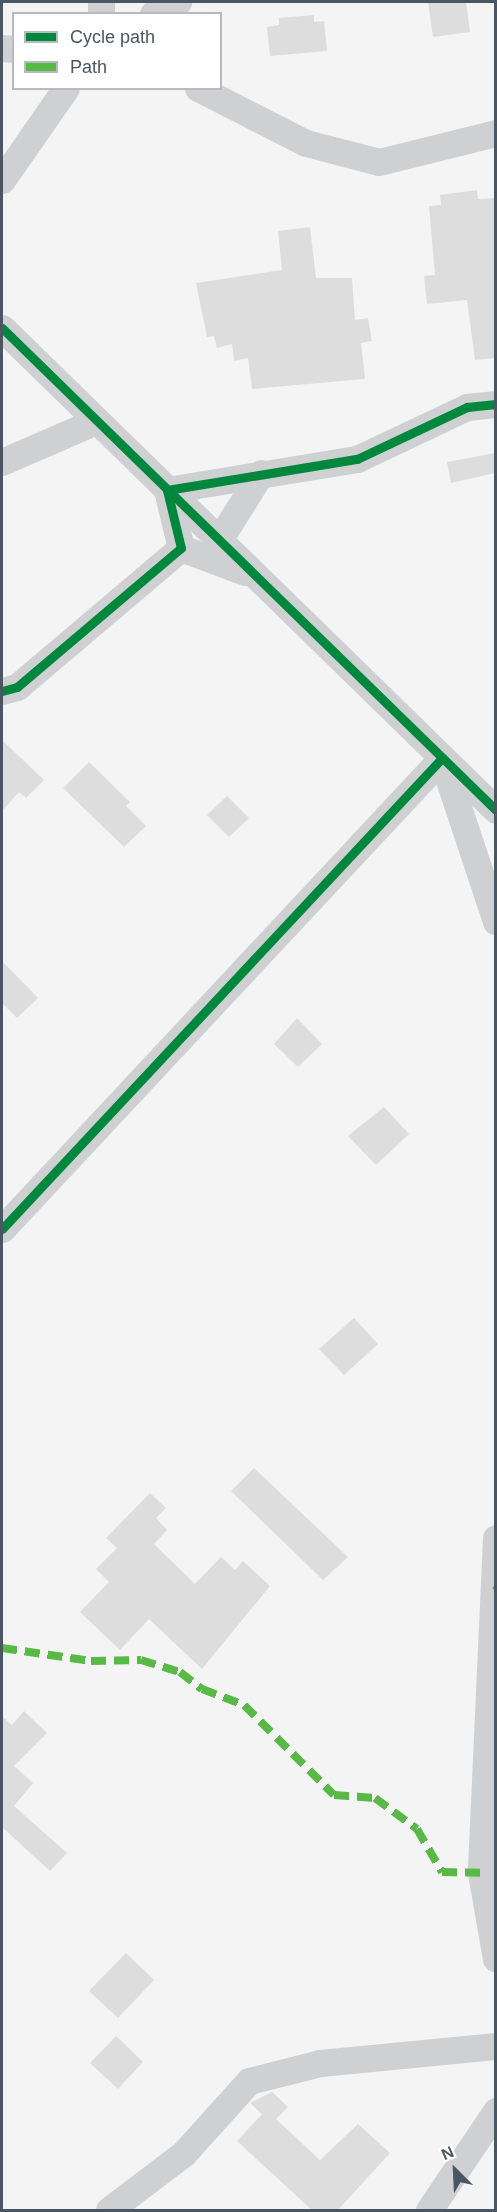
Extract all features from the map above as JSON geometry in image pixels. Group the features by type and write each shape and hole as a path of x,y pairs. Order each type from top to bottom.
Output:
{"street":[{"path":"157,12 178,2"},
{"path":"2,180 65,90"},
{"path":"202,90 306,143 379,162 495,133"},
{"path":"2,328 495,810"},
{"path":"167,490 357,459 467,407 495,404"},
{"path":"2,462 96,421"},
{"path":"219,540 261,473"},
{"path":"167,490 181,548"},
{"path":"181,548 255,576"},
{"path":"2,691 17,687 181,548"},
{"path":"442,758 495,921"},
{"path":"2,1229 442,758"},
{"path":"495,1538 481,1873 495,1959"},
{"path":"481,1873 495,1906"},
{"path":"109,2211 184,2153 249,2081 320,2063 495,2046"},
{"path":"429,2211 495,2112"}],"building":[{"path":"428,2 466,2 470,32 433,37"},
{"path":"314,15 314,22 324,21 327,51 270,56 267,27 279,25 279,18"},
{"path":"477,190 478,199 495,198 495,358 475,360 467,300 427,304 424,276 435,275 429,206 441,205 440,195"},
{"path":"310,227 316,278 352,278 355,320 368,318 372,341 361,343 365,379 252,389 248,358 234,361 232,344 217,348 214,336 207,337 196,283 282,270 278,231"},
{"path":"495,453 495,473 451,483 447,462"},
{"path":"2,740 44,780 26,798 19,792 2,811"},
{"path":"89,762 130,802 126,806 146,826 124,847 63,788"},
{"path":"227,796 249,818 229,837 207,815"},
{"path":"2,961 38,998 17,1018 2,1003"},
{"path":"297,1018 322,1044 298,1067 274,1044"},
{"path":"384,1107 409,1134 376,1165 348,1136"},
{"path":"354,1318 378,1344 344,1375 319,1349"},
{"path":"254,1468 348,1557 323,1580 231,1491"},
{"path":"150,1493 166,1508 156,1518 167,1530 154,1544 195,1584 221,1557 235,1570 243,1561 270,1586 202,1669 149,1619 120,1650 80,1612 109,1582 96,1569 117,1548 106,1538"},
{"path":"24,1711 47,1733 14,1766 33,1783 14,1806 67,1853 50,1871 2,1827 2,1716 12,1725"},
{"path":"126,1953 154,1980 118,2018 89,1991"},
{"path":"116,2036 143,2062 118,2089 90,2063"},
{"path":"272,2092 288,2107 276,2119 320,2160 358,2124 390,2153 337,2211 313,2211 237,2141 262,2114 250,2103"}],"marked path":[{"path":"2,1648 91,1661 141,1660 180,1672 202,1689 244,1705 334,1795 375,1798 417,1829 442,1872 481,1873"}],"cycle path":[{"path":"2,328 496,810"},
{"path":"2,691 17,687 181,548 167,490 357,459 467,407 496,404"},
{"path":"2,1229 442,758"}]}
